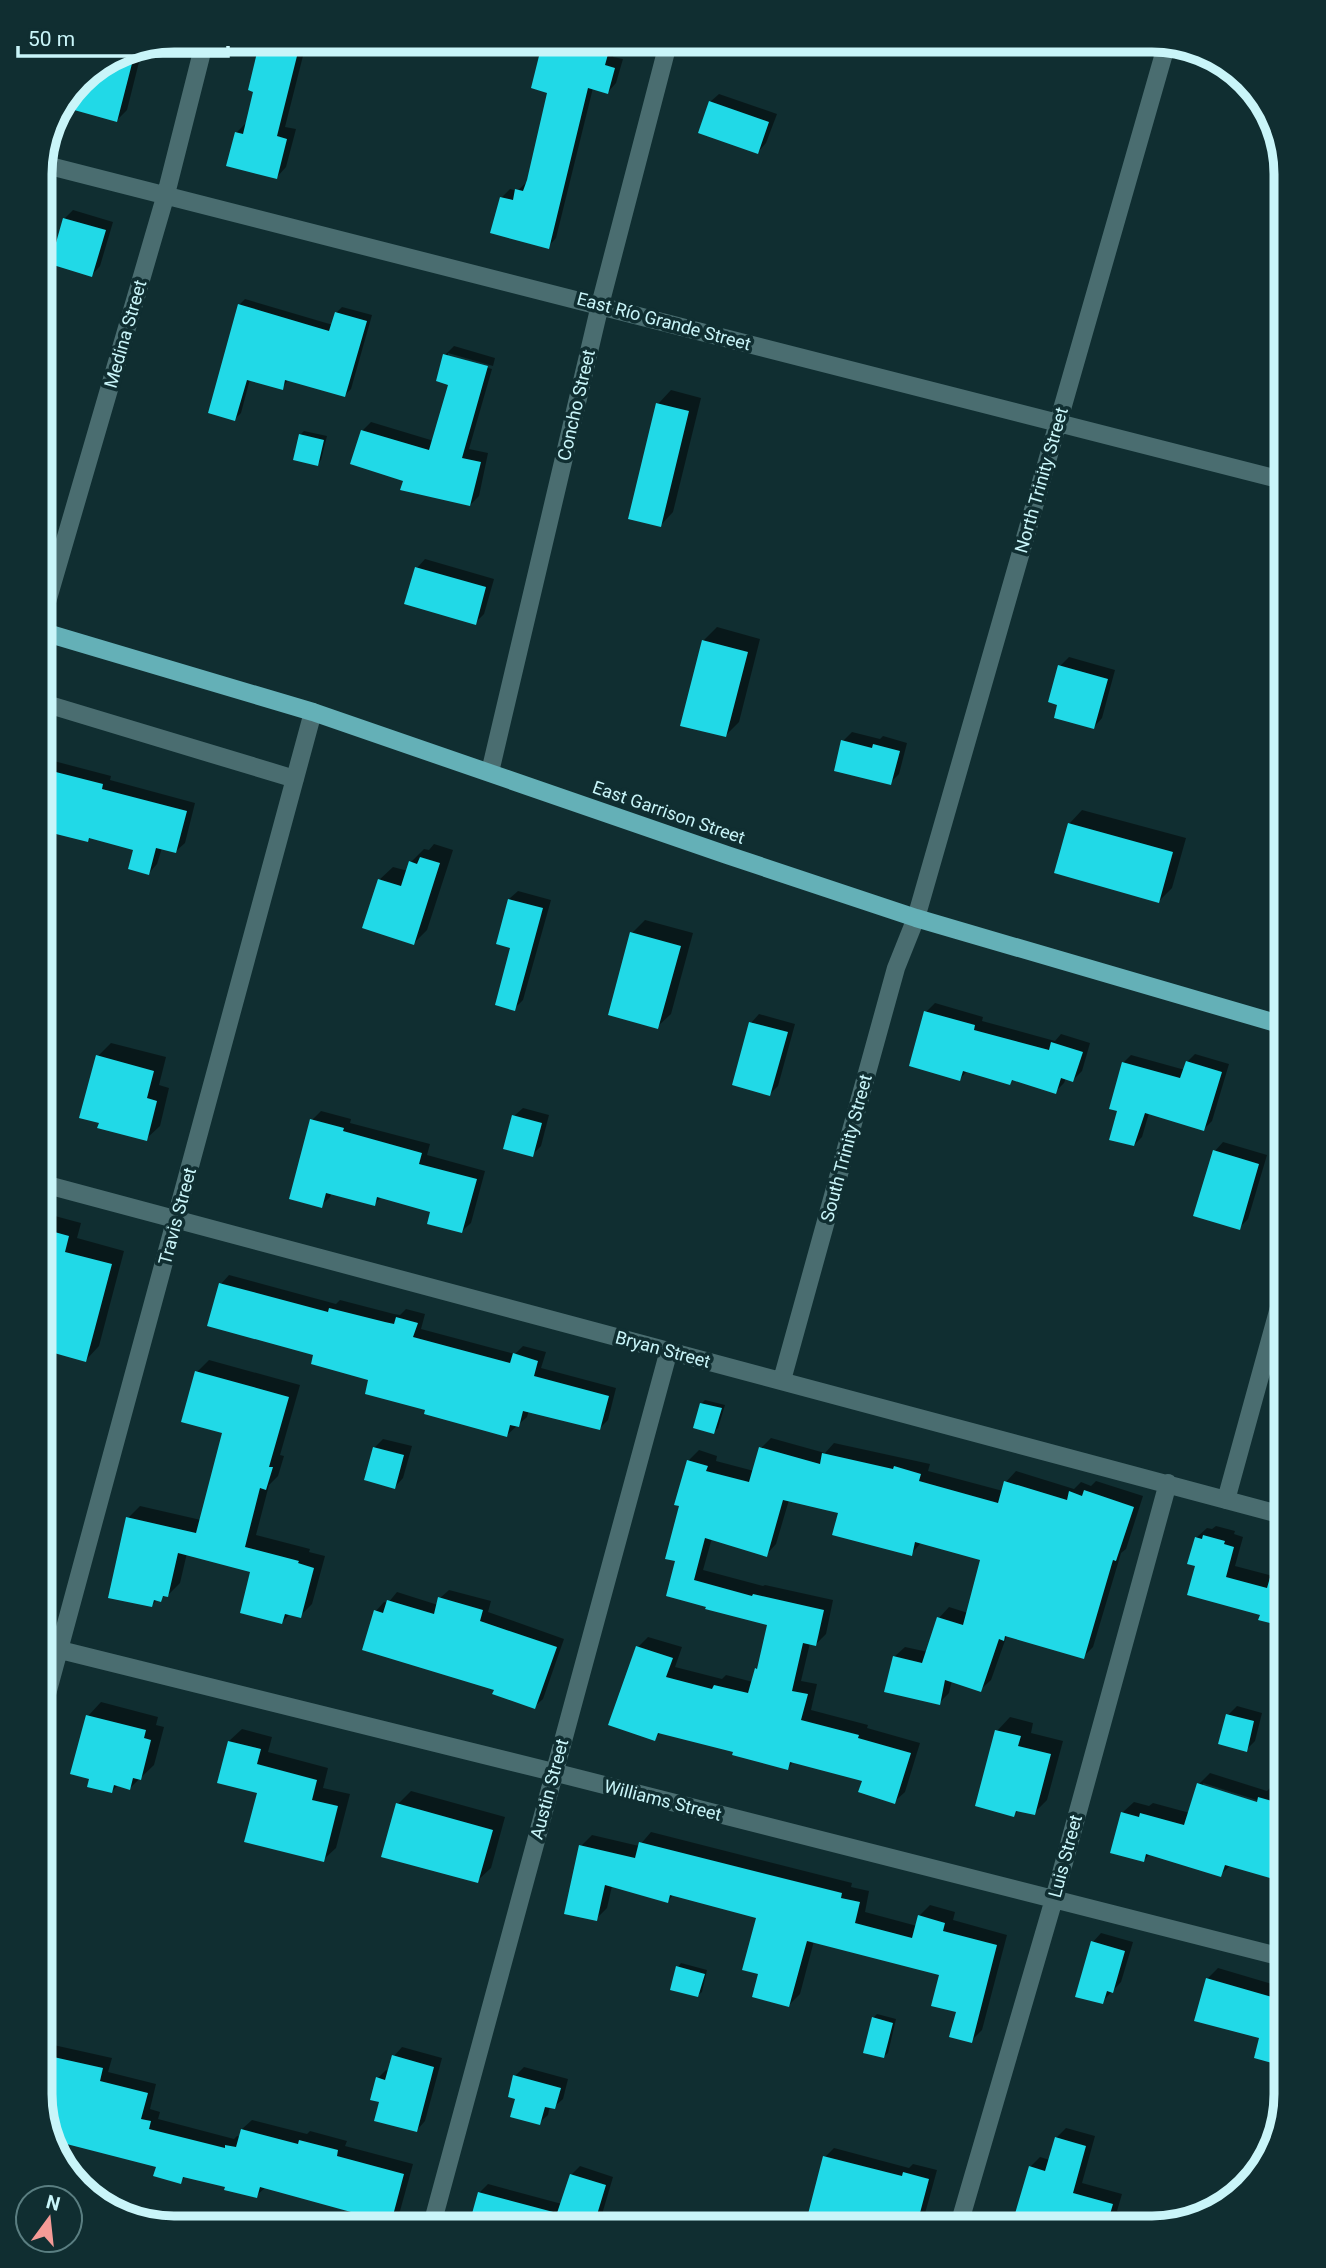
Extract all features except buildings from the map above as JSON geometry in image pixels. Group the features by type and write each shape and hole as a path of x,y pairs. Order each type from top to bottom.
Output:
{"main road":[{"name":"East Garrison Street","path":"53,632 313,712 916,918 1274,1022"}],"street":[{"name":"Medina Street","path":"53,584 166,194 202,52"},
{"name":"Concho Street","path":"490,772 600,305 665,52"},
{"name":"North Trinity Street","path":"916,918 1164,54"},
{"name":"East Río Grande Street","path":"53,167 1274,478"},
{"path":"53,706 295,779"},
{"name":"Travis Street","path":"52,1677 313,712"},
{"name":"South Trinity Street","path":"782,1380 896,968 916,918"},
{"name":"Bryan Street","path":"52,1186 1274,1513"},
{"path":"1226,1500 1274,1326"},
{"name":"Austin Street","path":"434,2215 669,1350"},
{"name":"Luis Street","path":"962,2216 1054,1899 1168,1483"},
{"name":"Williams Street","path":"52,1648 1274,1955"}]}
